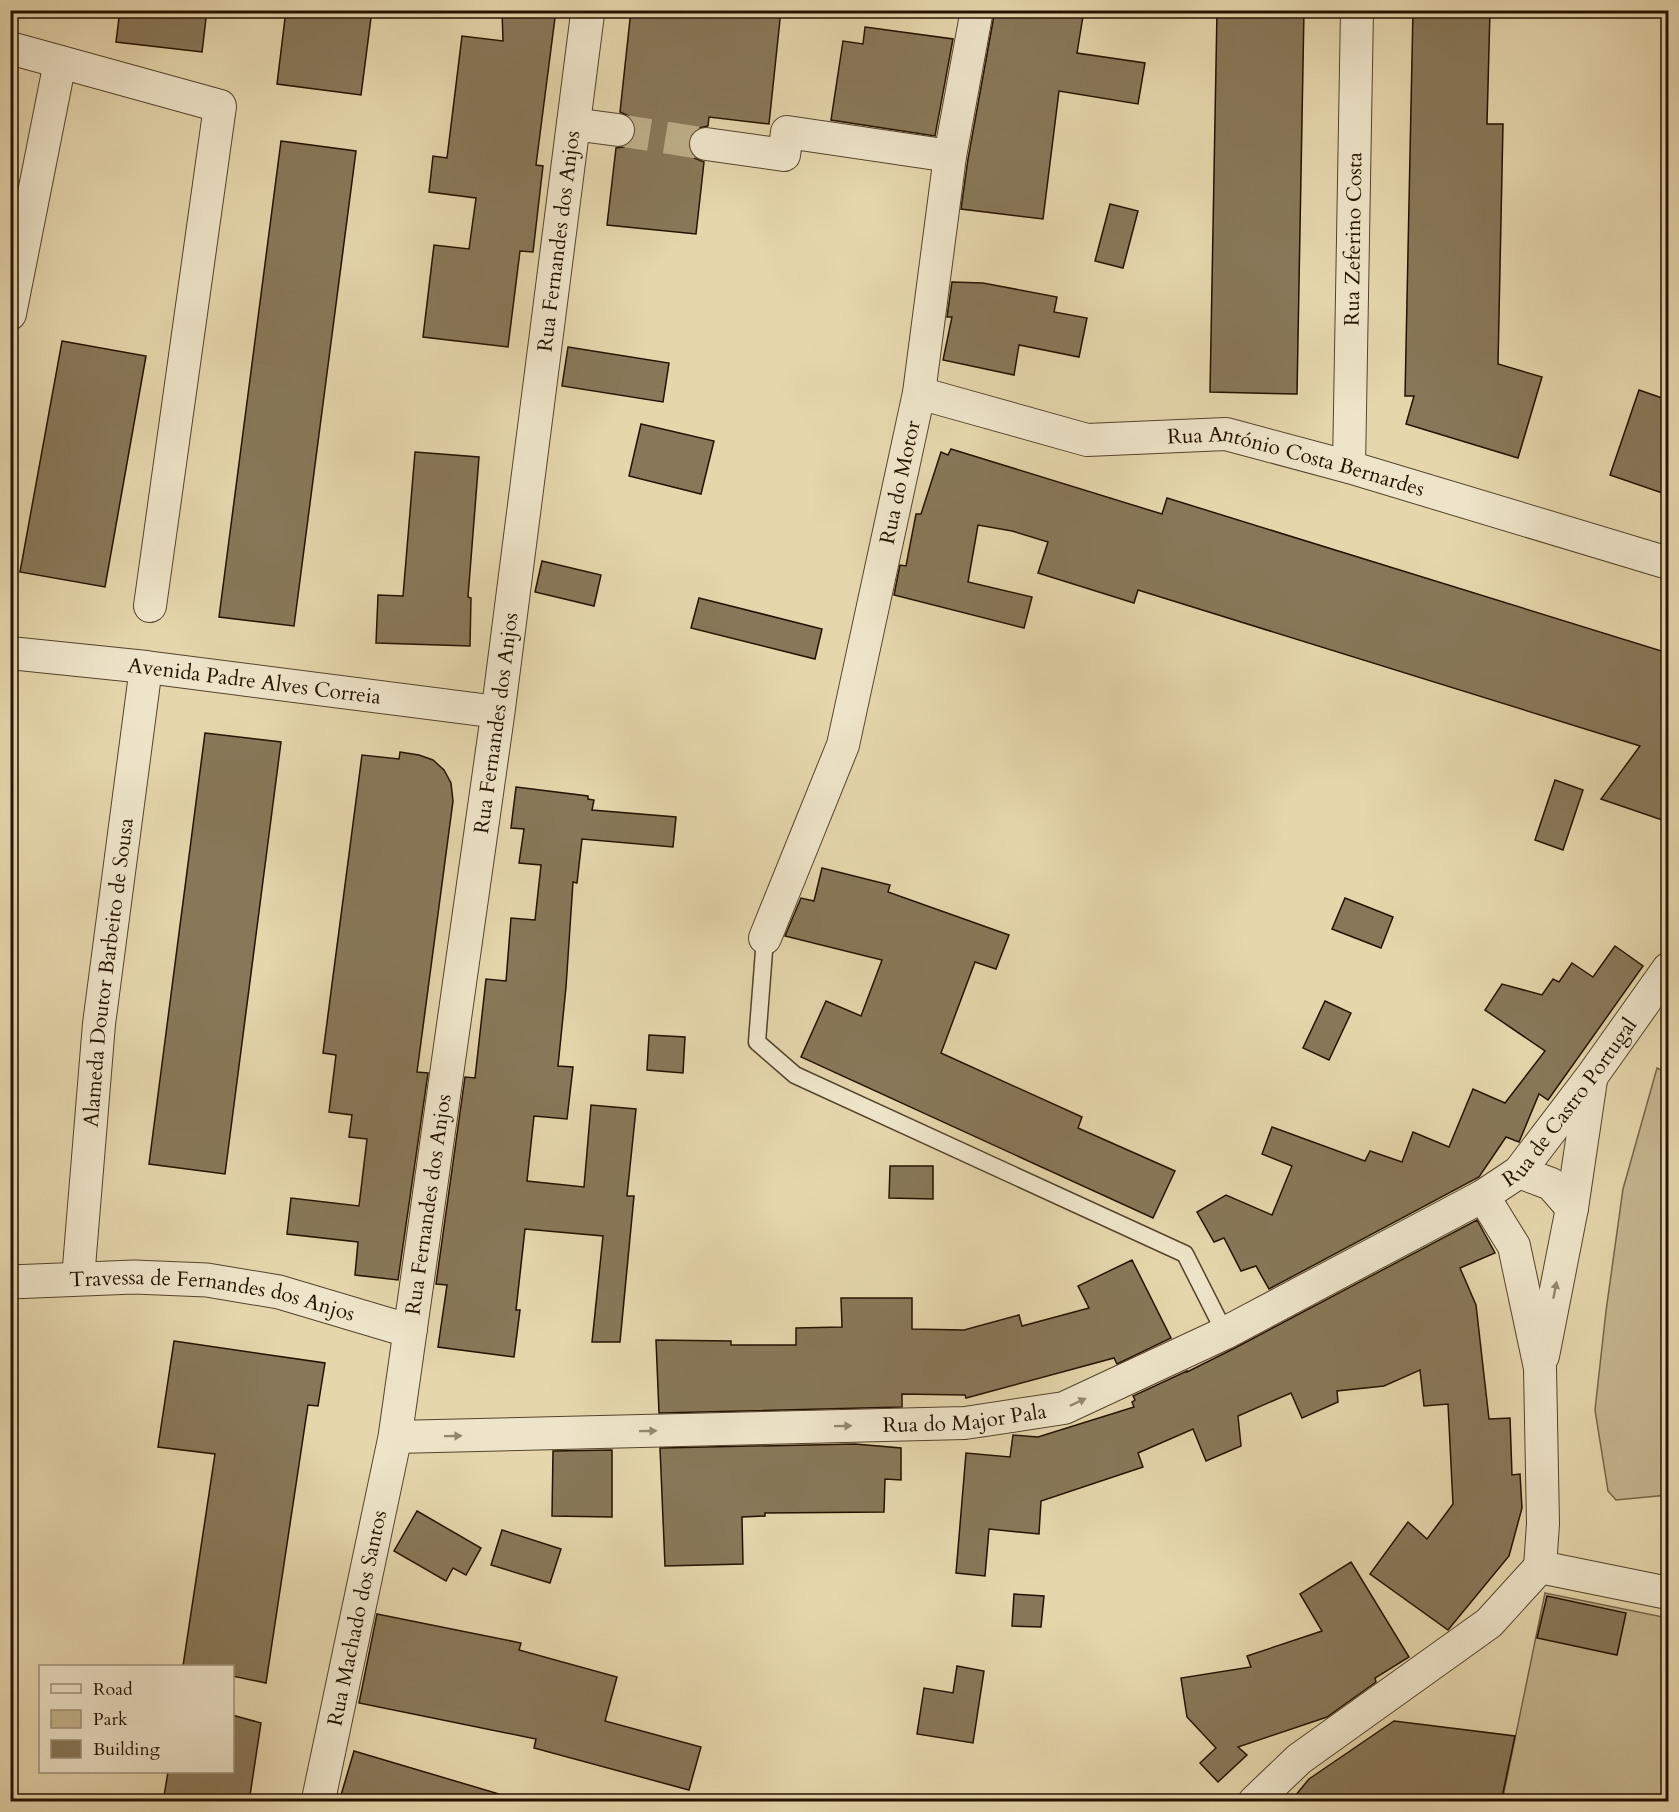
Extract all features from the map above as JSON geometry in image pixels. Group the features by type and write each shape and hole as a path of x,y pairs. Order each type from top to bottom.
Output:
{"street":[{"name":"Rua Fernandes dos Anjos","path":"395,1437 498,712 588,10"},
{"name":"Rua do Motor","path":"765,938 843,745 919,393 950,156 977,10"},
{"name":"Rua Zeferino Costa","path":"1349,467 1357,10"},
{"path":"10,48 220,106 150,606"},
{"path":"10,314 60,62"},
{"path":"573,124 618,130"},
{"path":"706,144 784,155 787,132 950,156"},
{"name":"Rua António Costa Bernardes","path":"919,393 1087,440 1226,434 1349,467 1668,563"},
{"name":"Avenida Padre Alves Correia","path":"10,653 146,667 498,712"},
{"name":"Alameda Doutor Barbeito de Sousa","path":"78,1279 99,1024 146,667"},
{"name":"Rua de Castro Portugal","path":"1483,1197 1519,1172 1592,1076 1668,969"},
{"path":"1540,1368 1572,1208 1592,1076"},
{"path":"1519,1172 1551,1184 1572,1208"},
{"path":"1254,1802 1299,1759 1489,1623 1540,1567 1543,1524 1540,1368 1514,1246 1483,1197"},
{"name":"Rua do Major Pala","path":"395,1437 965,1423 1064,1408 1225,1333 1483,1197"},
{"name":"Travessa de Fernandes dos Anjos","path":"10,1282 134,1276 207,1280 279,1292 410,1330"},
{"name":"Rua Machado dos Santos","path":"318,1802 395,1437"},
{"path":"1540,1567 1668,1593"}],"lane":[{"path":"765,938 757,1042 795,1075 1185,1254 1225,1333"}],"green space":[{"path":"1657,1068 1668,1073 1668,1495 1616,1500 1608,1491 1595,1410 1623,1189"},
{"path":"1545,1593 1668,1618 1668,1801 1502,1802"}],"building":[{"path":"120,10 207,10 202,52 116,42"},
{"path":"286,10 372,10 361,95 277,84"},
{"path":"502,10 556,10 536,165 543,166 533,252 520,251 508,347 423,337 434,245 469,249 476,198 429,192 433,156 447,158 462,36 503,41"},
{"path":"631,10 781,10 769,124 709,117 708,126 692,132 688,141 689,150 694,158 704,162 696,234 607,225 616,148 624,147 632,141 636,132 629,116 620,112"},
{"path":"995,10 1084,10 1077,53 1145,63 1138,104 1059,91 1043,219 961,209"},
{"path":"1217,10 1304,10 1297,394 1210,392"},
{"path":"1413,10 1490,10 1487,124 1503,124 1498,364 1542,377 1518,458 1406,424 1414,396 1405,396"},
{"path":"865,27 953,39 935,136 831,120 843,41 863,44"},
{"path":"281,141 356,151 294,626 219,617"},
{"path":"1110,204 1138,211 1123,268 1095,261"},
{"path":"952,282 983,283 1057,297 1054,312 1087,318 1079,357 1019,345 1014,375 943,360 952,317 947,317"},
{"path":"62,341 146,356 105,587 20,572"},
{"path":"568,347 669,363 663,402 562,386"},
{"path":"1639,390 1668,400 1668,495 1610,475"},
{"path":"641,424 714,441 701,494 629,476"},
{"path":"951,449 1162,514 1167,498 1668,653 1668,822 1601,799 1640,746 1138,590 1134,603 1038,573 1048,542 1012,531 978,525 968,582 1032,597 1024,628 894,595 900,565 906,566 916,514 921,514 941,452 948,455"},
{"path":"415,452 479,457 468,597 471,598 470,646 376,643 378,595 403,596"},
{"path":"542,561 601,575 594,606 535,592"},
{"path":"699,598 822,629 815,659 691,628"},
{"path":"205,733 281,742 225,1174 149,1164"},
{"path":"400,752 433,760 444,770 451,783 453,801 417,1072 428,1073 398,1280 355,1275 358,1242 287,1234 291,1198 359,1206 367,1139 349,1137 352,1115 329,1112 336,1055 323,1053 362,755 399,759"},
{"path":"1555,780 1583,790 1563,850 1535,840"},
{"path":"516,787 588,796 588,799 594,800 592,810 676,817 673,847 582,839 577,883 573,882 558,1066 573,1067 567,1119 534,1116 527,1181 584,1187 591,1105 636,1109 627,1196 634,1196 620,1342 592,1342 603,1236 525,1229 516,1310 520,1310 514,1357 438,1347 447,1285 436,1284 465,1077 475,1078 486,979 506,981 511,918 535,920 541,865 519,863 524,829 511,828"},
{"path":"822,868 890,885 888,892 1009,935 996,969 975,962 941,1053 1082,1117 1078,1128 1175,1171 1153,1218 801,1057 826,1001 861,1016 882,960 785,936 801,898 814,901"},
{"path":"1345,898 1393,917 1381,948 1332,929"},
{"path":"1615,946 1643,966 1548,1100 1539,1094 1519,1142 1506,1137 1479,1177 1269,1289 1256,1266 1241,1271 1224,1238 1214,1242 1197,1212 1226,1195 1272,1215 1292,1166 1262,1154 1272,1127 1365,1161 1370,1151 1402,1162 1413,1132 1449,1147 1473,1089 1505,1103 1545,1051 1485,1010 1502,984 1542,995 1553,979 1559,982 1572,963 1593,977"},
{"path":"1325,1001 1351,1013 1329,1060 1303,1048"},
{"path":"649,1035 685,1037 683,1073 647,1070"},
{"path":"890,1166 933,1166 933,1199 889,1198"},
{"path":"1477,1220 1495,1253 1460,1268 1476,1305 1489,1419 1510,1418 1512,1475 1520,1474 1522,1508 1509,1556 1448,1630 1370,1574 1408,1522 1427,1539 1453,1504 1448,1404 1424,1406 1420,1370 1384,1386 1337,1391 1338,1402 1302,1418 1291,1393 1238,1416 1241,1446 1206,1461 1193,1429 1138,1453 1143,1467 1041,1501 1039,1534 989,1529 985,1576 956,1573 966,1453 1010,1457 1013,1435 1038,1437 1134,1407 1133,1396 1233,1349"},
{"path":"1132,1260 1171,1338 1117,1364 1114,1358 966,1398 965,1395 902,1394 902,1407 659,1413 656,1340 731,1341 731,1345 796,1345 796,1328 842,1327 841,1298 912,1298 912,1329 964,1330 1019,1315 1022,1326 1089,1308 1078,1286"},
{"path":"174,1341 325,1363 318,1406 308,1405 266,1683 234,1676 234,1665 183,1665 215,1454 158,1447"},
{"path":"855,1444 901,1448 901,1480 885,1479 884,1512 765,1513 765,1516 742,1517 743,1564 665,1566 660,1448"},
{"path":"612,1450 612,1517 552,1516 553,1451"},
{"path":"417,1511 481,1548 466,1575 453,1568 446,1581 394,1551"},
{"path":"502,1530 561,1549 550,1583 491,1565"},
{"path":"1351,1562 1409,1657 1375,1678 1376,1682 1327,1717 1238,1747 1247,1755 1218,1782 1200,1763 1216,1748 1187,1717 1181,1678 1251,1667 1247,1656 1322,1631 1300,1594"},
{"path":"1014,1594 1044,1596 1041,1627 1012,1626"},
{"path":"1547,1596 1626,1613 1617,1655 1537,1638"},
{"path":"377,1614 521,1643 519,1650 617,1677 605,1721 701,1747 689,1790 534,1748 536,1739 359,1703"},
{"path":"957,1666 984,1671 973,1743 917,1734 924,1688 953,1693"},
{"path":"234,1716 261,1723 249,1802 163,1802 168,1773 234,1773"},
{"path":"1394,1721 1515,1736 1501,1802 1290,1802 1309,1779"},
{"path":"354,1751 499,1794 498,1802 339,1802"}],"tunnel":[{"path":"618,130 706,144"}]}
